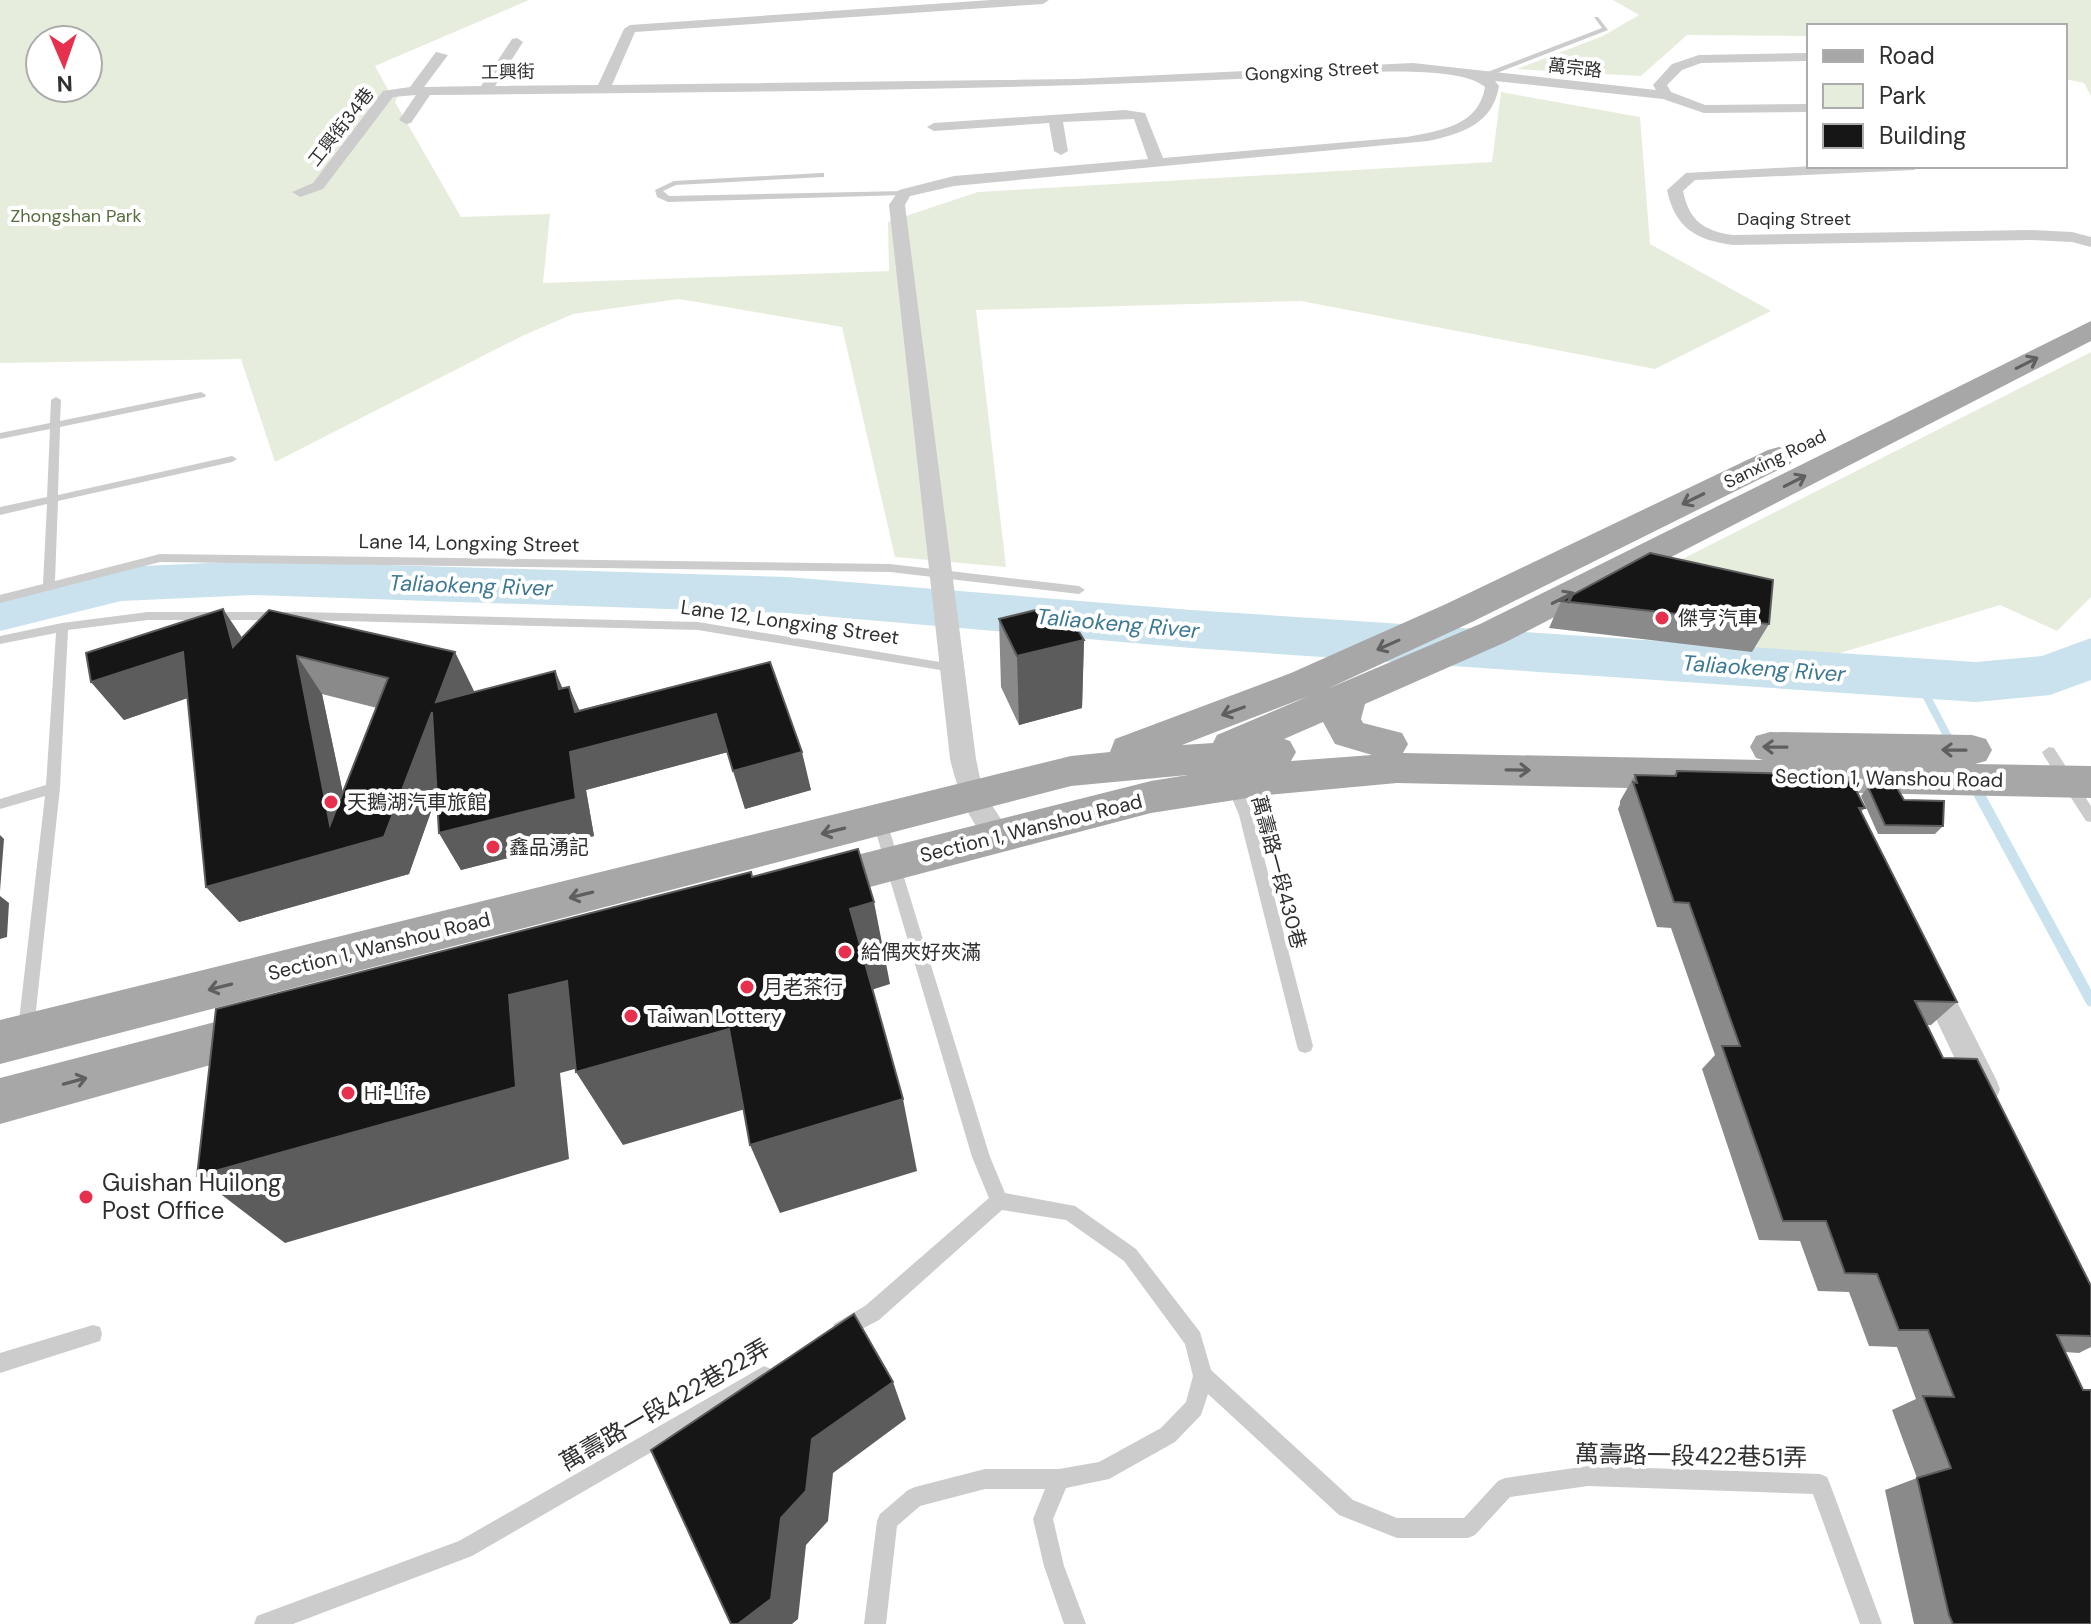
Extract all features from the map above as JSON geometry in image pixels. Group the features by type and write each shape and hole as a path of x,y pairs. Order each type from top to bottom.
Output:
{"main road":[{"name":"Sanxing Road","path":"1205,758 1305,683 1459,613 2091,306"},
{"name":"Sanxing Road","path":"1205,758 1493,633 2091,330"},
{"path":"1348,697 1341,719 1349,734 1388,744"},
{"name":"Section 1, Wanshou Road","path":"12,1039 1071,771 1388,744 1515,742 1833,777"},
{"name":"Section 1, Wanshou Road","path":"765,897 998,834 1151,797 1205,758 1397,768 1833,777 1918,764 2075,767"},
{"path":"0,1101 306,1019"}],"street":[{"path":"603,89 630,29 1043,0"},
{"path":"485,91 517,42"},
{"path":"406,120 441,55"},
{"path":"1807,57 1699,59 1677,67 1660,85 1665,95 1704,109 1807,108"},
{"name":"Gongxing Street","path":"603,89 1061,83 1413,67 1481,76"},
{"path":"998,834 971,794 963,759 897,205 904,193 954,181 1406,141 1445,133 1468,123 1488,105 1492,86 1481,76"},
{"name":"萬宗路","path":"1481,76 1665,95"},
{"name":"工興街","path":"419,92 603,89"},
{"name":"工興街34巷","path":"300,192 318,186 388,94 419,92"},
{"path":"934,127 1125,114 1140,116 1157,163"},
{"path":"1055,119 1061,151"},
{"name":"Daqing Street","path":"1869,168 1691,176 1675,190 1677,211 1689,226 1714,238 1747,241 2031,235 2072,237 2091,242"},
{"path":"1917,949 2000,1121"}],"lane":[{"path":"1481,76 1606,29 1596,18"},
{"path":"821,175 674,183 659,190 660,195 668,199 904,193"},
{"path":"0,436 201,395"},
{"path":"49,587 56,400"},
{"path":"0,511 232,459"},
{"name":"Lane 14, Longxing Street","path":"0,599 160,558 890,568 1079,590"},
{"name":"Lane 12, Longxing Street","path":"0,640 62,627 148,616 303,616 698,626 952,668"},
{"path":"12,1039 53,788 62,627"},
{"name":"萬壽路一段430巷","path":"1205,758 1246,815 1305,1046"},
{"path":"2075,767 2091,817"},
{"path":"0,804 53,788"},
{"path":"879,819 981,1157 999,1201"},
{"path":"818,1344 872,1313 999,1201"},
{"path":"875,1624 887,1521 915,1497 985,1479 1059,1479 1102,1472 1168,1435 1194,1408 1203,1376 1193,1339 1130,1255 1069,1212 999,1201"},
{"path":"0,1363 93,1334"},
{"name":"萬壽路一段422巷22弄","path":"265,1624 465,1549 777,1368"},
{"name":"萬壽路一段422巷51弄","path":"1203,1376 1346,1508 1397,1528 1468,1528 1505,1488 1588,1476 1820,1484 1871,1624"},
{"path":"1059,1479 1043,1519 1054,1566 1075,1624"}],"green space":[{"name":"Zhongshan Park","path":"0,0 529,0 375,66 391,95 398,95 395,102 461,217 550,214 543,283 889,271 888,222 978,192 1492,162 1501,92 1640,117 1650,244 1771,311 1655,369 1301,301 976,310 1006,567 895,557 842,327 679,299 573,314 522,336 275,462 241,359 0,363"},
{"path":"1613,0 2091,0 2091,96 2084,83 2067,79 2067,24 1807,24 1807,36 1687,35 1641,76 1517,69 1603,36 1639,15"},
{"path":"2091,352 2091,597 2057,631 2000,605 1820,659 1755,653 1760,605 1643,579"}],"building":[{"path":"1650,553 1773,580 1769,624 1561,601"},
{"path":"223,609 233,647 269,610 455,652 436,702 555,671 559,689 569,687 575,712 770,662 802,752 733,771 716,714 570,752 576,799 439,833 432,712 384,837 206,887 183,652 91,682 86,653","holes":["297,656 388,678 330,825"]},
{"path":"1036,610 1041,620 1068,614 1084,640 1017,656 999,619"},
{"path":"1677,771 1804,774 1807,781 1852,782 1865,808 1859,808 1957,1002 1915,1001 1943,1058 1977,1059 2091,1286 2091,1336 2057,1335 2083,1390 2091,1390 2091,1624 1953,1624 1917,1478 1951,1468 1923,1396 1954,1397 1928,1330 1899,1330 1877,1274 1845,1273 1826,1221 1783,1221 1722,1046 1740,1046 1689,903 1674,902 1633,782 1637,783 1635,775 1676,776"},
{"path":"1868,787 1897,788 1904,800 1944,801 1943,826 1885,825"},
{"path":"858,849 874,902 850,909 903,1099 750,1145 729,1029 576,1072 567,981 509,995 516,1087 197,1176 216,1009 751,872 752,877"},
{"path":"854,1314 893,1382 812,1439 806,1491 781,1518 771,1599 738,1624 731,1624 651,1450"}],"waterway":[{"name":"Taliaokeng River","path":"0,613 121,584 254,578 787,595 1191,629 1976,682 2050,675 2091,657"},
{"path":"1917,678 1950,741"},
{"path":"1949,739 1953,746"},
{"path":"1974,785 2091,1001"}],"place":[{"name":"傑亨汽車","path":"1662,618"},
{"name":"天鵝湖汽車旅館","path":"331,802"},
{"name":"鑫品湧記","path":"493,847"},
{"name":"給偶夾好夾滿","path":"845,952"},
{"name":"月老茶行","path":"747,987"},
{"name":"Taiwan Lottery","path":"631,1016"},
{"name":"Hi-Life","path":"348,1093"},
{"name":"Guishan Huilong Post Office","path":"86,1197"}]}
